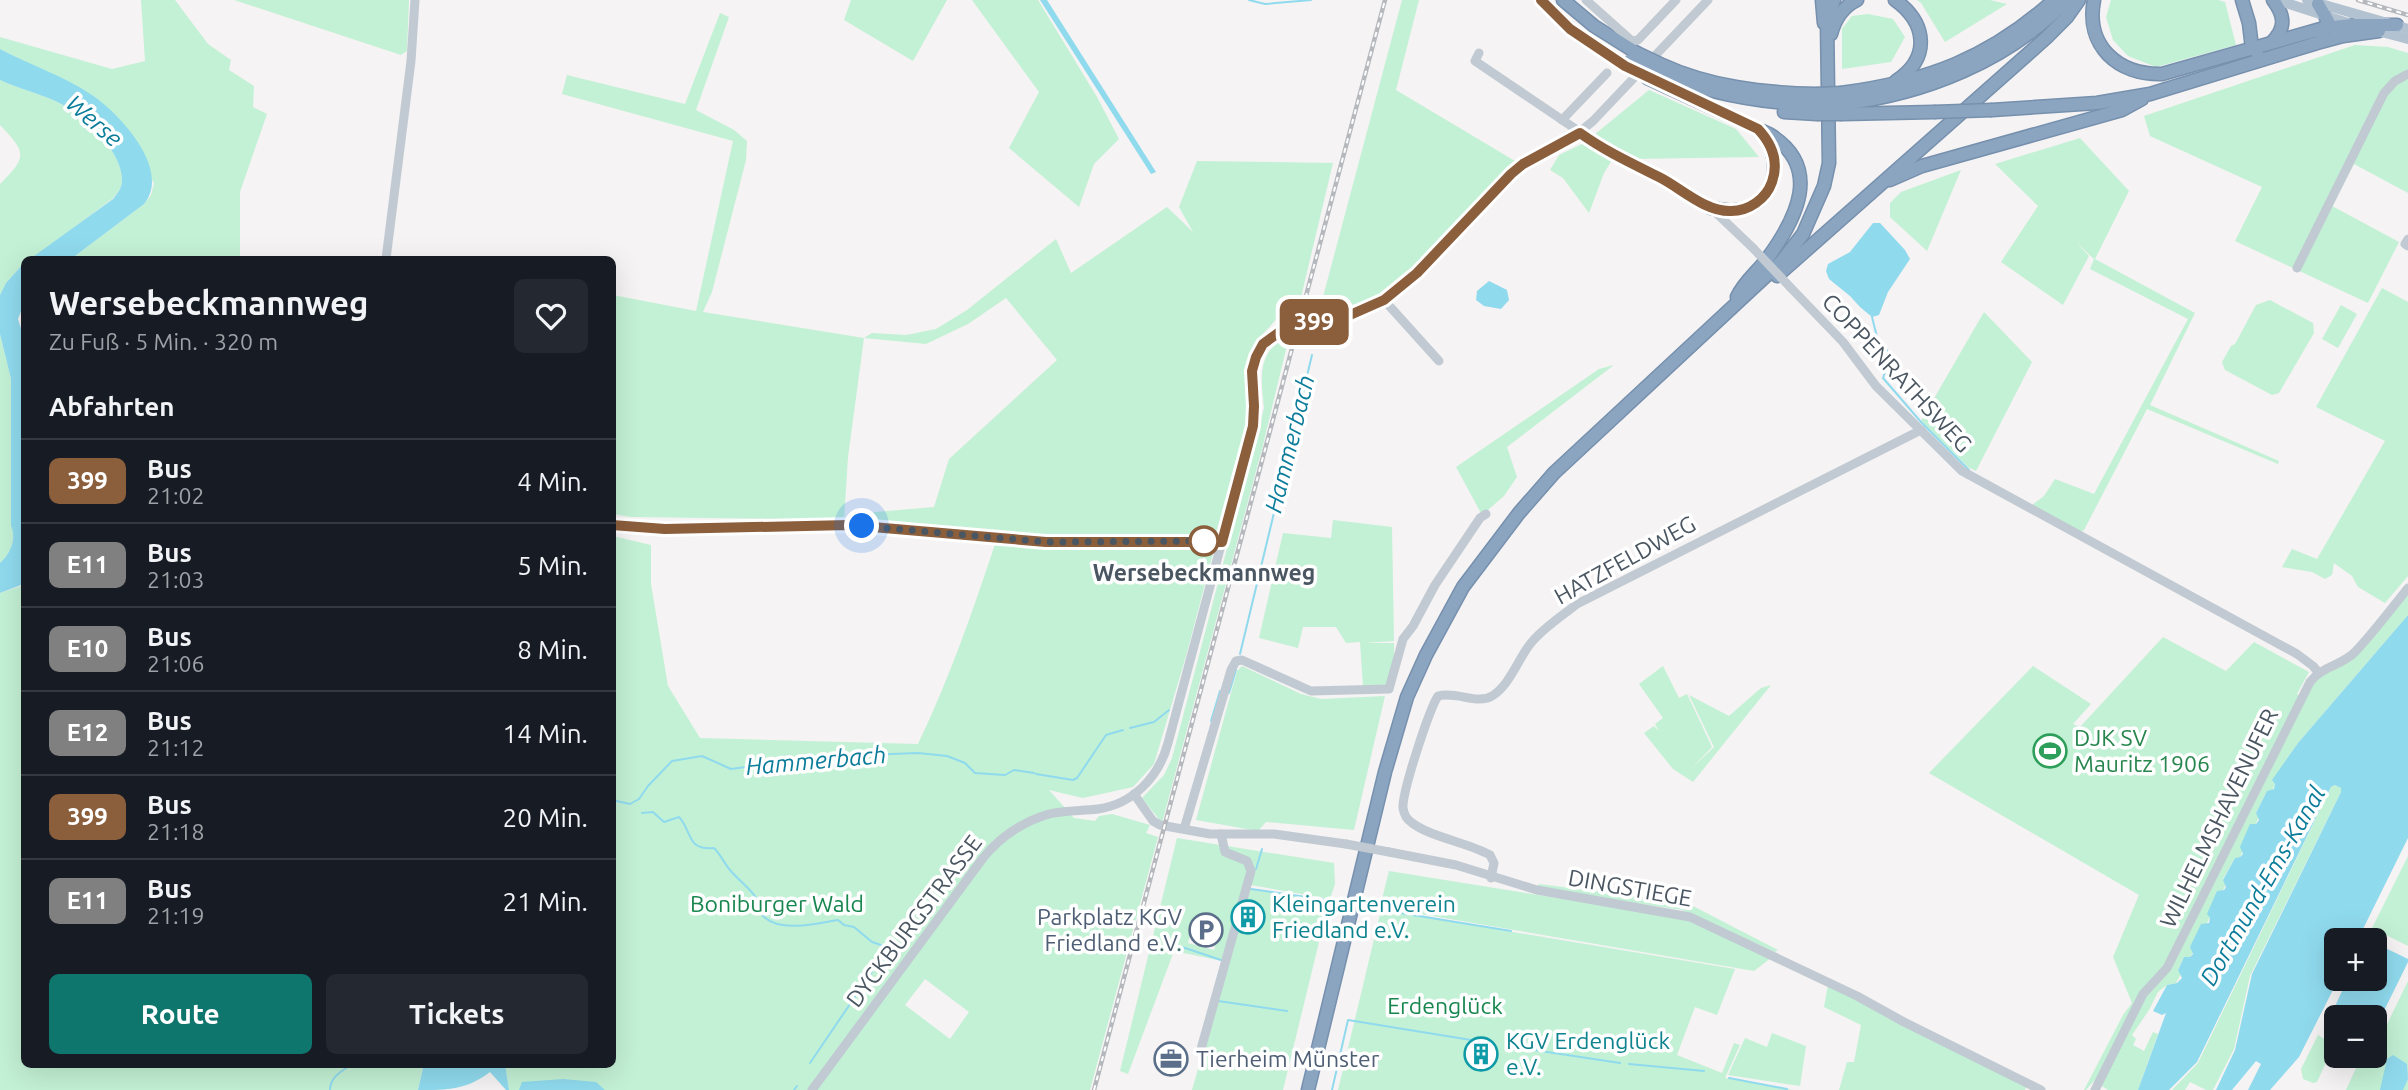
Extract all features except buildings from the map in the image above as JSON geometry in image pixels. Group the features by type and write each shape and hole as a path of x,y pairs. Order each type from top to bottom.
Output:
{"highway":[{"path":"1541,0 1570,29 1654,71 1678,91 1779,140 1791,153 1800,177 1799,202 1795,214 1767,258 1741,288 1731,308"},
{"path":"1549,0 1587,32 1654,71 1817,104 1869,101 1944,80 1976,66 2020,39 2067,0"},
{"path":"1563,0 1631,59"},
{"path":"1308,1090 1385,772 1407,697 1432,643 1463,587 1519,513 1554,473 1781,262 1803,234 1824,186 1829,163 1822,0"},
{"path":"1826,48 1827,20 1834,0"},
{"path":"1826,48 1834,23 1842,10 1857,0"},
{"path":"1890,85 1906,75 1915,64 1920,50 1921,33 1916,19 1907,8 1895,0"},
{"path":"1841,104 1890,85 1939,72 1970,58 2012,33 2054,0"},
{"path":"1758,284 1774,279 1881,185 1899,166 2046,38 2079,0"},
{"path":"2094,0 2092,13 2098,40 2115,61 2134,72 2146,75 2162,74 2252,48 2325,22 2402,27"},
{"path":"2242,0 2249,23 2252,48 2267,59"},
{"path":"2271,42 2281,32 2283,24 2275,0"},
{"path":"2313,2 2325,22"},
{"path":"2317,43 2325,22"},
{"path":"1678,91 1749,108 1841,104 1934,112 2097,103 2150,94 2317,43 2379,31"},
{"path":"1881,185 1922,166 2122,110 2150,94"},
{"path":"1711,208 1730,211 1749,207 1760,201 1770,187 1775,169 1774,158 1770,145 1758,129"}],"main road":[{"path":"2275,0 2325,22"},
{"path":"2313,2 2402,27"},
{"path":"2352,25 2408,39"}],"street":[{"path":"386,256 411,61 415,0"},
{"path":"1586,0 1632,41 1638,40 1676,0"},
{"name":"DYCKBURGSTRASSE","path":"812,1090 999,840 1031,820 1057,813 1104,808 1134,794 1150,779 1165,755 1253,426 1252,371 1260,349 1285,328 1350,315 1384,300 1417,273 1511,174 1523,164 1580,133 1709,0"},
{"path":"1479,53 1475,61 1580,133"},
{"path":"1562,120 1607,73"},
{"path":"2297,268 2384,93 2395,81 2408,74"},
{"name":"COPPENRATHSWEG","path":"1580,133 1617,158 1659,177 1711,208 1843,342 1876,386 1962,471 2297,654 2318,672"},
{"path":"2408,239 2405,244 2408,246"},
{"path":"1384,300 1439,361"},
{"name":"HATZFELDWEG","path":"1491,877 1494,863 1490,855 1414,825 1404,813 1404,804 1426,722 1438,696 1461,695 1483,699 1492,697 1532,641 1577,604 1921,430"},
{"path":"1184,830 1231,670 1236,662 1242,660 1311,691 1389,689 1403,639 1435,585 1480,518 1486,514"},
{"path":"616,525 673,529 849,525 1046,542 1222,542"},
{"name":"WILHELMSHAVENUFER","path":"2095,1090 2143,994 2167,968 2301,697 2318,672 2354,652 2408,588"},
{"name":"DINGSTIEGE","path":"1134,794 1156,824 1221,834 1274,834 1346,844 1440,861 1537,891 1702,921 2041,1090"},
{"path":"1201,1049 1251,871 1247,861 1225,852 1221,834"}],"green space":[{"path":"141,0 175,0 208,44 231,60 229,70 254,86 253,107 267,114 240,192 240,256 75,256 144,204 151,195 154,183 95,97 0,49 0,37 112,69 145,61"},
{"path":"234,0 409,0 407,51 401,55"},
{"path":"851,0 947,0 913,61 844,20"},
{"path":"972,0 1038,0 1097,97 1119,139 1094,164 1079,207 1009,148 1039,92"},
{"path":"1402,0 1419,0 1396,90 1515,161 1407,276 1375,300 1319,312"},
{"path":"1917,0 1990,0 2007,4 1945,42"},
{"path":"2111,0 2225,2 2236,45 2156,67 2128,56 2113,40 2106,17"},
{"path":"720,13 729,17 696,110 734,130 747,141 746,160 712,292 703,312 864,338 848,457 844,520 631,517 616,514 616,296 696,311 733,141 562,94 567,75 685,104"},
{"path":"1868,14 1893,19 1905,37 1891,62 1842,69 1842,29 1852,16"},
{"path":"2355,45 2388,47 2408,53 2408,193 2354,164 2332,206 2399,242 2368,303 2235,241 2262,187 2150,136 2144,116"},
{"path":"0,80 57,102 83,119 102,138 117,159 122,181 112,199 37,255 21,256 21,266 6,283 0,295 0,184 15,167 20,155 15,142 0,125"},
{"path":"1649,90 1736,129 1759,157 1632,159 1594,135"},
{"path":"2080,138 2129,191 2095,259 2195,313 2150,405 2279,461 2278,464 2147,409 2084,530 2080,532 2032,505 2044,496 2055,479 2094,494 2188,319 2090,269 2094,259 2076,242 2089,256 2063,305 2001,262 2038,206 1995,164"},
{"path":"1584,143 1612,160 1604,173 1589,213 1563,178 1550,170 1559,155"},
{"name":"Boniburger Wald","path":"1197,161 1333,163 1297,314 1279,316 1257,342 1248,360 1245,380 1246,429 1186,656 1154,764 1133,787 1083,798 1049,790 1074,818 1095,821 1099,816 1112,814 1150,825 1146,833 1158,837 1090,1090 509,1090 506,1068 616,1068 616,537 651,545 651,584 668,686 700,738 918,744 961,642 997,538 848,520 852,514 934,507 949,459 1057,360 1006,298 968,324 926,344 864,338 872,333 906,335 936,329 967,310 1056,239 1071,273 1167,207 1193,232 1179,207","holes":["925,979 969,1012 950,1039 905,1005"]},
{"path":"1961,170 1927,251 1890,217 1890,203 1901,192"},
{"path":"2382,288 2408,302 2408,576 2385,603 2358,587 2352,576 2334,563 2332,575 2325,579 2312,572 2282,567 2292,549 2317,559 2385,441 2316,407"},
{"path":"2270,300 2313,323 2314,333 2279,393 2272,395 2225,370 2222,362 2256,305"},
{"path":"2341,305 2357,314 2338,348 2322,339"},
{"path":"1984,312 2032,362 1976,471 1968,467 1921,421"},
{"path":"0,334 11,379 13,541 0,563"},
{"path":"1289,337 1262,449 1162,823 1142,798 1164,775 1172,758 1264,408 1263,366 1271,350"},
{"path":"1614,365 1507,447 1517,477 1504,496 1482,515 1456,467 1599,369"},
{"path":"1333,520 1392,527 1394,641 1364,643 1394,643 1394,660 1387,685 1363,686 1360,642 1346,643 1336,627 1303,627 1298,648 1259,638 1283,533 1331,538"},
{"path":"21,586 21,1068 423,1068 418,1090 0,1090 0,593"},
{"path":"2408,594 2408,615 2298,743 2273,780 2275,784 2272,791 2267,791 2256,813 2259,817 2240,857 2235,858 2223,879 2226,884 2193,952 2190,957 2184,957 2178,969 2181,974 2176,983 2167,985 2158,992 2132,1035 2136,1039 2133,1045 2144,1051 2153,1032 2158,1034 2138,1090 2108,1090 2094,1081 2084,1090 2132,1003 2113,957 2139,895 1929,773 2033,666 2091,704 2073,724 2080,727 2163,637 2226,671 2254,642 2309,672 2297,694 2304,699 2320,675 2345,664"},
{"path":"1242,666 1301,694 1321,699 1385,696 1354,830 1266,822 1258,831 1196,820 1237,671"},
{"path":"1663,666 1679,698 1687,694 1712,747 1691,769 1714,747 1689,695 1729,716 1761,688 1771,685 1693,782 1673,769 1644,733 1654,726 1659,731 1655,724 1663,718 1639,684"},
{"path":"2335,785 2341,788 2341,792 2250,976 2234,1049 2213,1090 2206,1090 2190,1082 2185,1090 2172,1090 2198,1063 2331,787"},
{"path":"1177,838 1334,863 1335,884 1330,899 1245,884 1222,961 1174,951 1128,1074 1120,1071","holes":["1195,917 1221,924 1214,950 1188,943"]},
{"path":"2408,856 2408,946 2387,936 2387,928 2372,928"},
{"path":"1389,871 1682,918 1771,958 1754,971 1380,907"},
{"path":"1539,884 1687,903 1778,950 1775,952 1682,910 1536,888"},
{"path":"1250,889 1329,901 1283,1090 1192,1090"},
{"name":"Erdenglück","path":"1381,910 1735,969 1717,1015 1695,1007 1677,1055 1722,1073 1734,1043 1740,1045 1725,1078 1793,1090 1338,1090"},
{"path":"2408,981 2408,1090 2346,1090 2356,1068 2387,1068 2387,1024"},
{"path":"1828,985 2027,1086 2025,1090 1839,1090 1847,1062 1854,1062 1861,1025 1824,1007"},
{"path":"1772,1033 1806,1046 1800,1086 1728,1075 1745,1038 1767,1047"},
{"path":"2318,1035 2324,1039 2324,1067 2317,1082 2303,1079 2301,1069"}],"water":[{"path":"1040,0 1047,0 1156,172 1151,174"},
{"name":"Werse","path":"0,49 70,82 92,95 116,115 139,144 147,160 152,175 151,190 144,204 75,256 34,256 113,199 122,181 117,159 93,128 74,112 49,98 0,80"},
{"path":"1873,223 1880,223 1910,259 1888,292 1879,315 1872,317 1829,279 1826,271 1828,264 1850,252"},
{"path":"21,266 21,312 18,319 21,328 21,585 0,593 0,563 13,541 11,379 0,334 0,295 6,283"},
{"path":"1489,281 1507,290 1509,300 1501,309 1484,306 1476,300 1477,291"},
{"name":"Dortmund-Ems-Kanal","path":"2408,615 2408,838 2363,928 2324,928 2324,991 2332,991 2299,1057 2270,1090 2248,1090 2261,1064 2256,1061 2232,1090 2216,1090 2235,1050 2252,974 2341,792 2341,788 2335,785 2331,787 2197,1062 2169,1090 2138,1090 2166,1013 2162,1015 2153,1011 2167,985 2177,983 2182,978 2178,970 2184,957 2193,954 2190,947 2201,924 2209,923 2207,914 2217,891 2224,890 2226,887 2223,880 2235,858 2243,854 2240,847 2250,824 2256,824 2259,820 2256,813 2267,791 2274,789 2272,780 2298,743"},
{"path":"2387,949 2408,959 2387,1005 2336,1005 2342,991 2387,991"},
{"path":"2393,1055 2407,1064 2408,1079 2403,1090 2380,1090 2387,1059"},
{"path":"423,1068 506,1068 509,1090 490,1072 456,1088 418,1090"},
{"path":"563,1079 596,1082 605,1090 519,1090 522,1082"}],"waterway":[{"path":"1249,0 1265,4 1311,0"},
{"path":"1872,317 1877,337 1891,356 1883,378 1921,422 1969,470"},
{"name":"Hammerbach","path":"1240,654 1312,355"},
{"name":"Hammerbach","path":"1229,693 1236,670"},
{"name":"Hammerbach","path":"1211,721 1220,691"},
{"name":"Hammerbach","path":"1130,728 1154,722 1169,710"},
{"name":"Hammerbach","path":"1036,774 1073,780 1077,778 1106,735 1123,730"},
{"name":"Hammerbach","path":"616,801 630,804 639,799 672,761 702,756 731,769 768,764 822,765 865,755 918,753 947,756 965,763 975,773 1005,775 1014,770 1034,773"},
{"path":"642,813 653,812 664,822 679,817 694,843 705,848 714,848 719,853 730,870 756,897 764,917 771,922 800,926 838,920 844,925 854,927 872,942 884,946 884,954 810,1063"},
{"path":"1256,869 1262,849"},
{"path":"1251,889 1327,900"},
{"path":"1376,909 1511,931"},
{"path":"1179,946 1221,960"},
{"path":"1218,1001 1287,1011"},
{"path":"1332,1090 1348,1020 1471,1040"},
{"path":"1507,1046 1620,1063"},
{"path":"1629,1064 1704,1071"},
{"path":"330,1090 334,1078 346,1068"},
{"path":"1729,1078 1787,1089"},
{"path":"794,1090 797,1086"}],"railway":[{"path":"1094,1090 1385,0"},
{"path":"2358,0 2408,15"}],"bus line":[{"name":"399","path":"616,525 665,529 834,524 1046,542 1222,542 1253,426 1252,371 1263,344 1285,328 1359,313 1394,294 1523,164 1580,133 1617,158 1659,177 1711,208 1730,211 1749,207 1760,201 1770,187 1775,169 1774,158 1770,145 1758,129 1625,66 1570,29 1541,0"}],"place":[{"name":"Wersebeckmannweg","path":"1204,541"},
{"name":"DJK SV Mauritz 1906","path":"2050,751"},
{"name":"Kleingartenverein Friedland e.V.","path":"1248,917"},
{"name":"Parkplatz KGV Friedland e.V.","path":"1206,930"},
{"name":"KGV Erdenglück e.V.","path":"1481,1054"},
{"name":"Tierheim Münster","path":"1171,1059"}],"route":[{"path":"862,526 1046,542 1204,541"}]}
